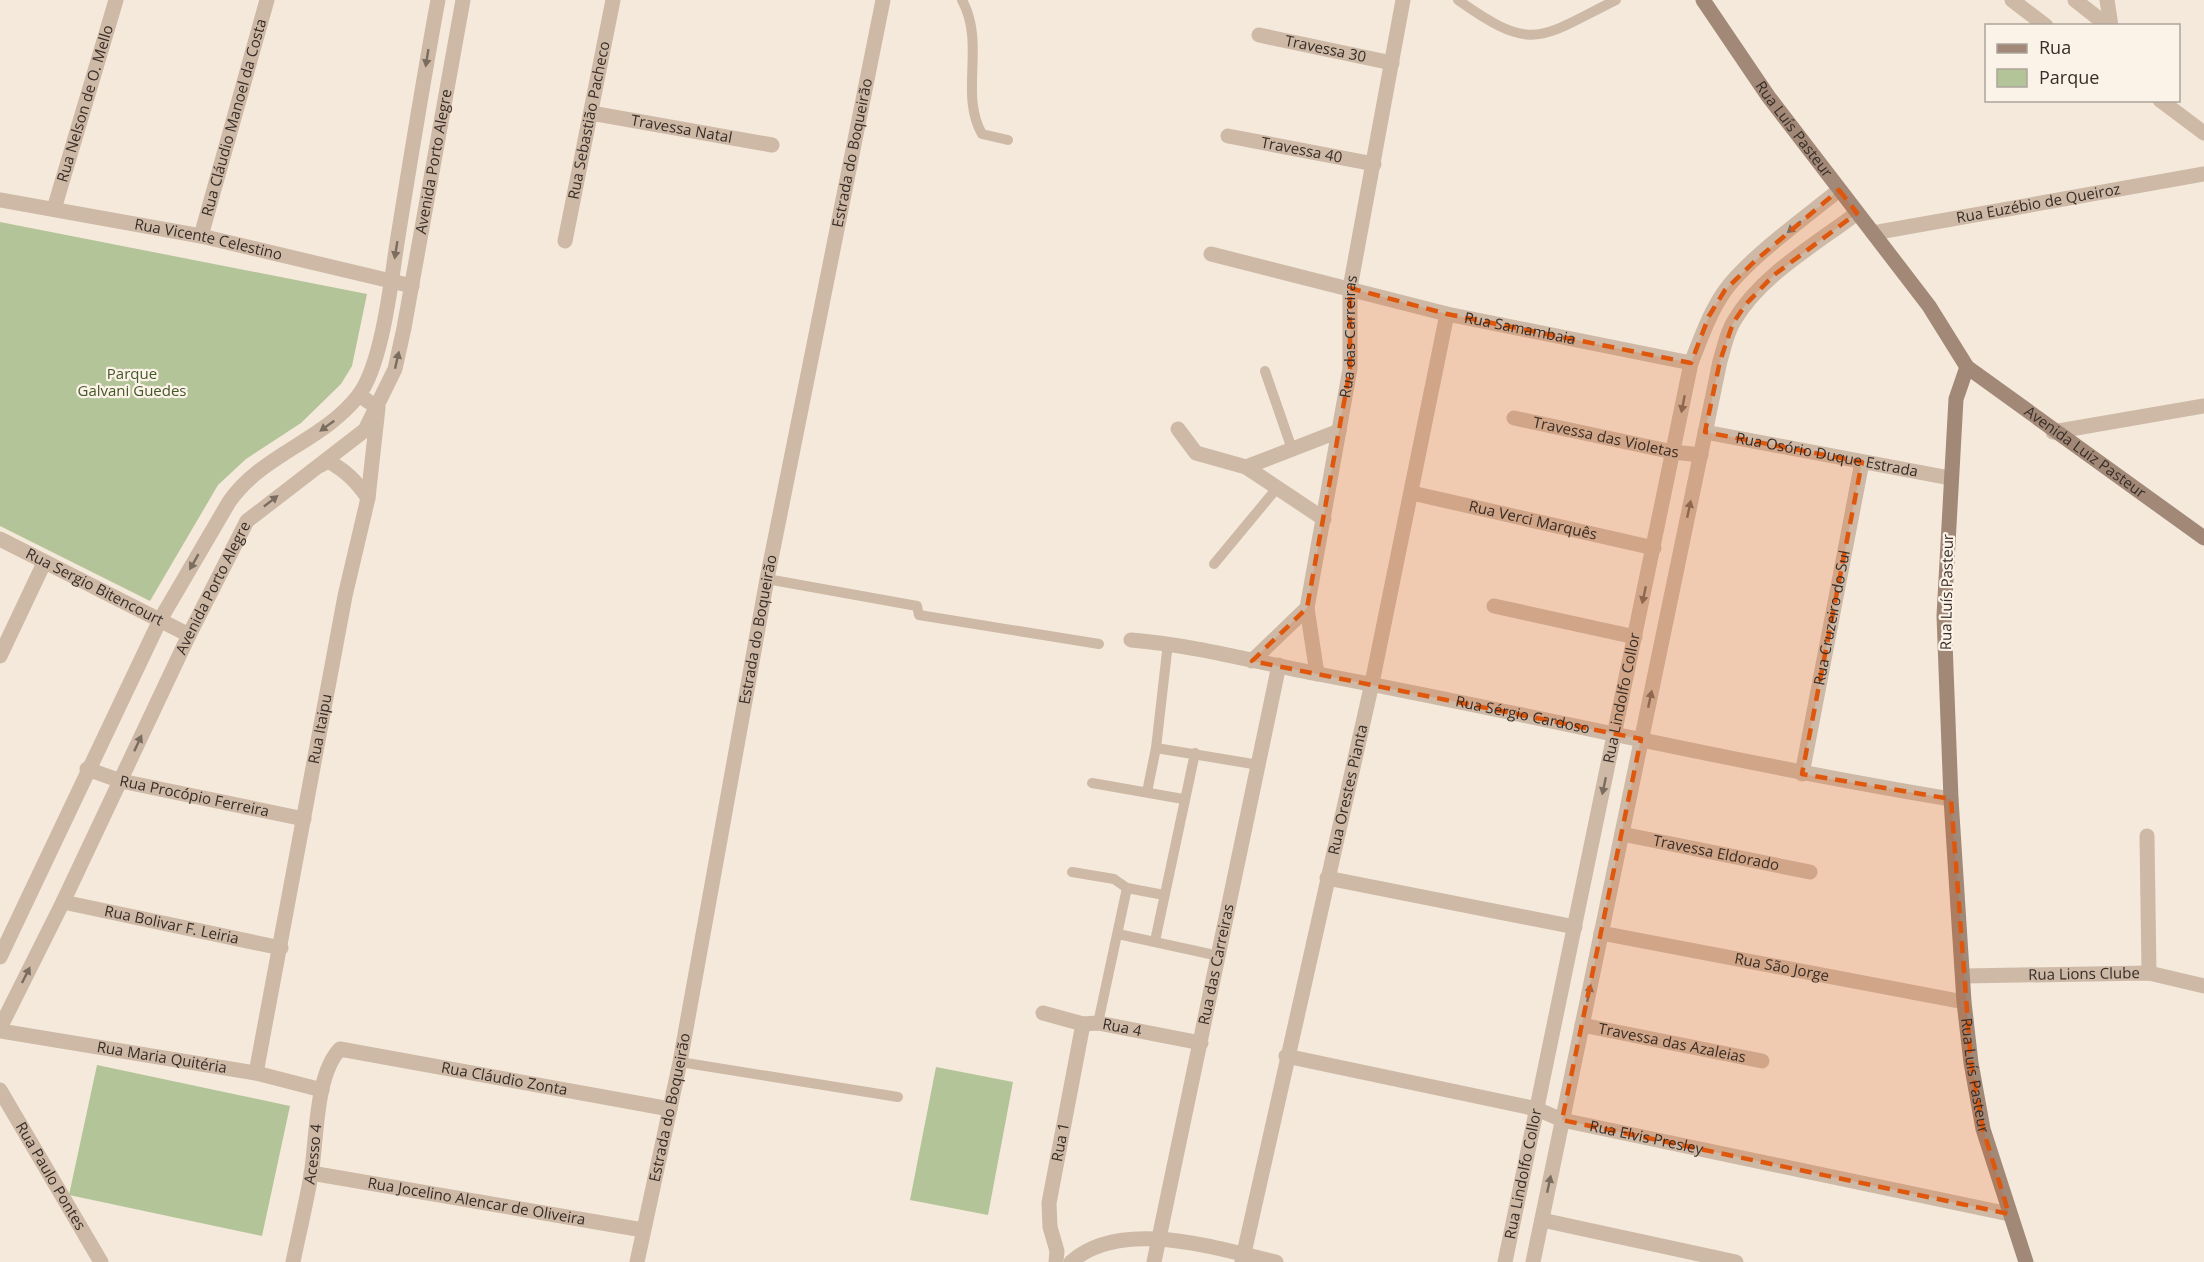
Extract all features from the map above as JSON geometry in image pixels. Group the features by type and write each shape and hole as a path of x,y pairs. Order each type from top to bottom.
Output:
{"main road":[{"name":"Rua Luís Pasteur","path":"1703,0 1768,96 1929,306 1967,367 1956,399 1944,616 1951,800 1964,1002 1971,1063 1983,1129 2026,1262"},
{"name":"Avenida Luiz Pasteur","path":"1967,367 2054,432 2204,538"}],"street":[{"name":"Rua Nelson de O. Mello","path":"54,209 116,0"},
{"name":"Rua Cláudio Manoel da Costa","path":"201,236 267,0"},
{"name":"Avenida Porto Alegre","path":"0,957 87,769 160,620 242,483 333,423 359,395 370,377 391,279 438,0"},
{"name":"Avenida Porto Alegre","path":"0,1029 63,902 189,635 247,521 365,430 378,408 395,369 463,0"},
{"name":"Rua Sebastião Pacheco","path":"565,241 613,0"},
{"name":"Estrada do Boqueirão","path":"637,1262 680,1062 767,579 883,0"},
{"name":"Rua das Carreiras","path":"1317,674 1307,608 1350,369 1350,288 1403,0"},
{"path":"2012,0 2043,24"},
{"path":"2075,0 2106,24"},
{"path":"2107,0 2109,24"},
{"path":"431,34 455,39"},
{"name":"Travessa 30","path":"1259,35 1392,63"},
{"path":"2163,102 2204,133"},
{"name":"Travessa Natal","path":"591,112 772,146"},
{"name":"Travessa 40","path":"1228,136 1374,164"},
{"name":"Rua Euzébio de Queiroz","path":"1873,233 2204,174"},
{"name":"Rua Lindolfo Collor","path":"1505,1262 1691,363 1709,316 1725,290 1756,260 1839,190"},
{"name":"Rua Vicente Celestino","path":"0,200 201,236 391,279 412,286"},
{"name":"Rua Lindolfo Collor","path":"1533,1262 1720,361 1733,323 1746,304 1774,276 1857,213"},
{"name":"Rua Samambaia","path":"1211,254 1447,314 1691,363"},
{"name":"Rua Orestes Pianta","path":"1243,1258 1286,1056 1372,683 1447,314"},
{"path":"359,395 378,408"},
{"path":"2054,432 2204,406"},
{"name":"Rua Itaipu","path":"256,1073 345,596 368,498 378,408"},
{"name":"Travessa das Violetas","path":"1514,418 1673,452 1701,455"},
{"path":"1178,429 1196,453 1246,467 1324,519"},
{"path":"1246,467 1339,431"},
{"name":"Rua Osório Duque Estrada","path":"1705,432 1950,478"},
{"path":"316,468 328,461 354,478 368,498"},
{"name":"Rua Cruzeiro do Sul","path":"1802,774 1862,462"},
{"name":"Rua Verci Marquês","path":"1412,493 1654,548"},
{"name":"Rua Sergio Bitencourt","path":"0,539 189,635"},
{"path":"0,656 44,563"},
{"path":"1494,606 1635,637"},
{"path":"1252,661 1307,608"},
{"name":"Rua Sérgio Cardoso","path":"1131,640 1168,643 1372,683 1802,774 1951,800"},
{"name":"Rua das Carreiras","path":"1154,1262 1279,665"},
{"name":"Rua Procópio Ferreira","path":"87,769 121,781 304,819"},
{"name":"Travessa Eldorado","path":"1622,834 1810,872"},
{"path":"2147,836 2150,973"},
{"path":"1327,878 1575,927"},
{"name":"Rua Bolivar F. Leiria","path":"63,902 281,948"},
{"name":"Rua São Jorge","path":"1601,933 1964,1002"},
{"name":"Rua Lions Clube","path":"1964,976 2150,973 2204,986"},
{"name":"Rua 4","path":"1043,1013 1201,1043"},
{"name":"Rua 1","path":"1056,1262 1057,1251 1050,1227 1049,1203 1091,1023"},
{"name":"Travessa das Azaleias","path":"1582,1025 1762,1061"},
{"name":"Rua Maria Quitéria","path":"0,1029 256,1073 322,1090"},
{"name":"Acesso 4","path":"293,1262 311,1173 322,1090 332,1056 340,1049"},
{"name":"Rua Cláudio Zonta","path":"340,1049 670,1109"},
{"name":"Rua Elvis Presley","path":"1286,1056 1537,1110 1562,1120 2009,1214"},
{"name":"Rua Paulo Pontes","path":"0,1090 101,1262"},
{"name":"Rua Jocelino Alencar de Oliveira","path":"311,1173 643,1230"},
{"path":"1542,1220 1736,1262"},
{"path":"1071,1262 1109,1243 1160,1237 1243,1258 1276,1262"}],"lane":[{"path":"962,0 974,30 973,118 982,134 1008,140"},
{"path":"1458,0 1490,23 1512,34 1532,36 1548,34 1616,0"},
{"path":"1265,371 1292,449"},
{"path":"1214,564 1277,488"},
{"path":"767,579 917,606 919,615 1099,644"},
{"path":"1147,792 1156,748 1168,643"},
{"path":"1156,748 1259,765"},
{"path":"1155,941 1194,753"},
{"path":"1092,783 1184,800"},
{"path":"1072,872 1114,879 1127,888 1164,895"},
{"path":"1091,1023 1118,934 1127,888"},
{"path":"1118,934 1219,956"},
{"path":"680,1062 898,1097"}],"highlighted area":[{"path":"1839,190 1857,213 1774,275 1746,304 1733,323 1720,361 1705,432 1862,462 1802,774 1951,799 1971,1063 1983,1129 2009,1214 1562,1120 1641,739 1252,661 1307,608 1350,369 1350,288 1447,314 1691,363 1709,316 1725,290 1756,260"}],"green space":[{"name":"Parque Galvani Guedes","path":"0,222 367,294 352,366 341,384 301,423 246,459 218,485 150,601 0,526"},
{"path":"97,1065 290,1106 262,1236 69,1195"},
{"path":"936,1067 1013,1082 988,1215 910,1200"}]}
